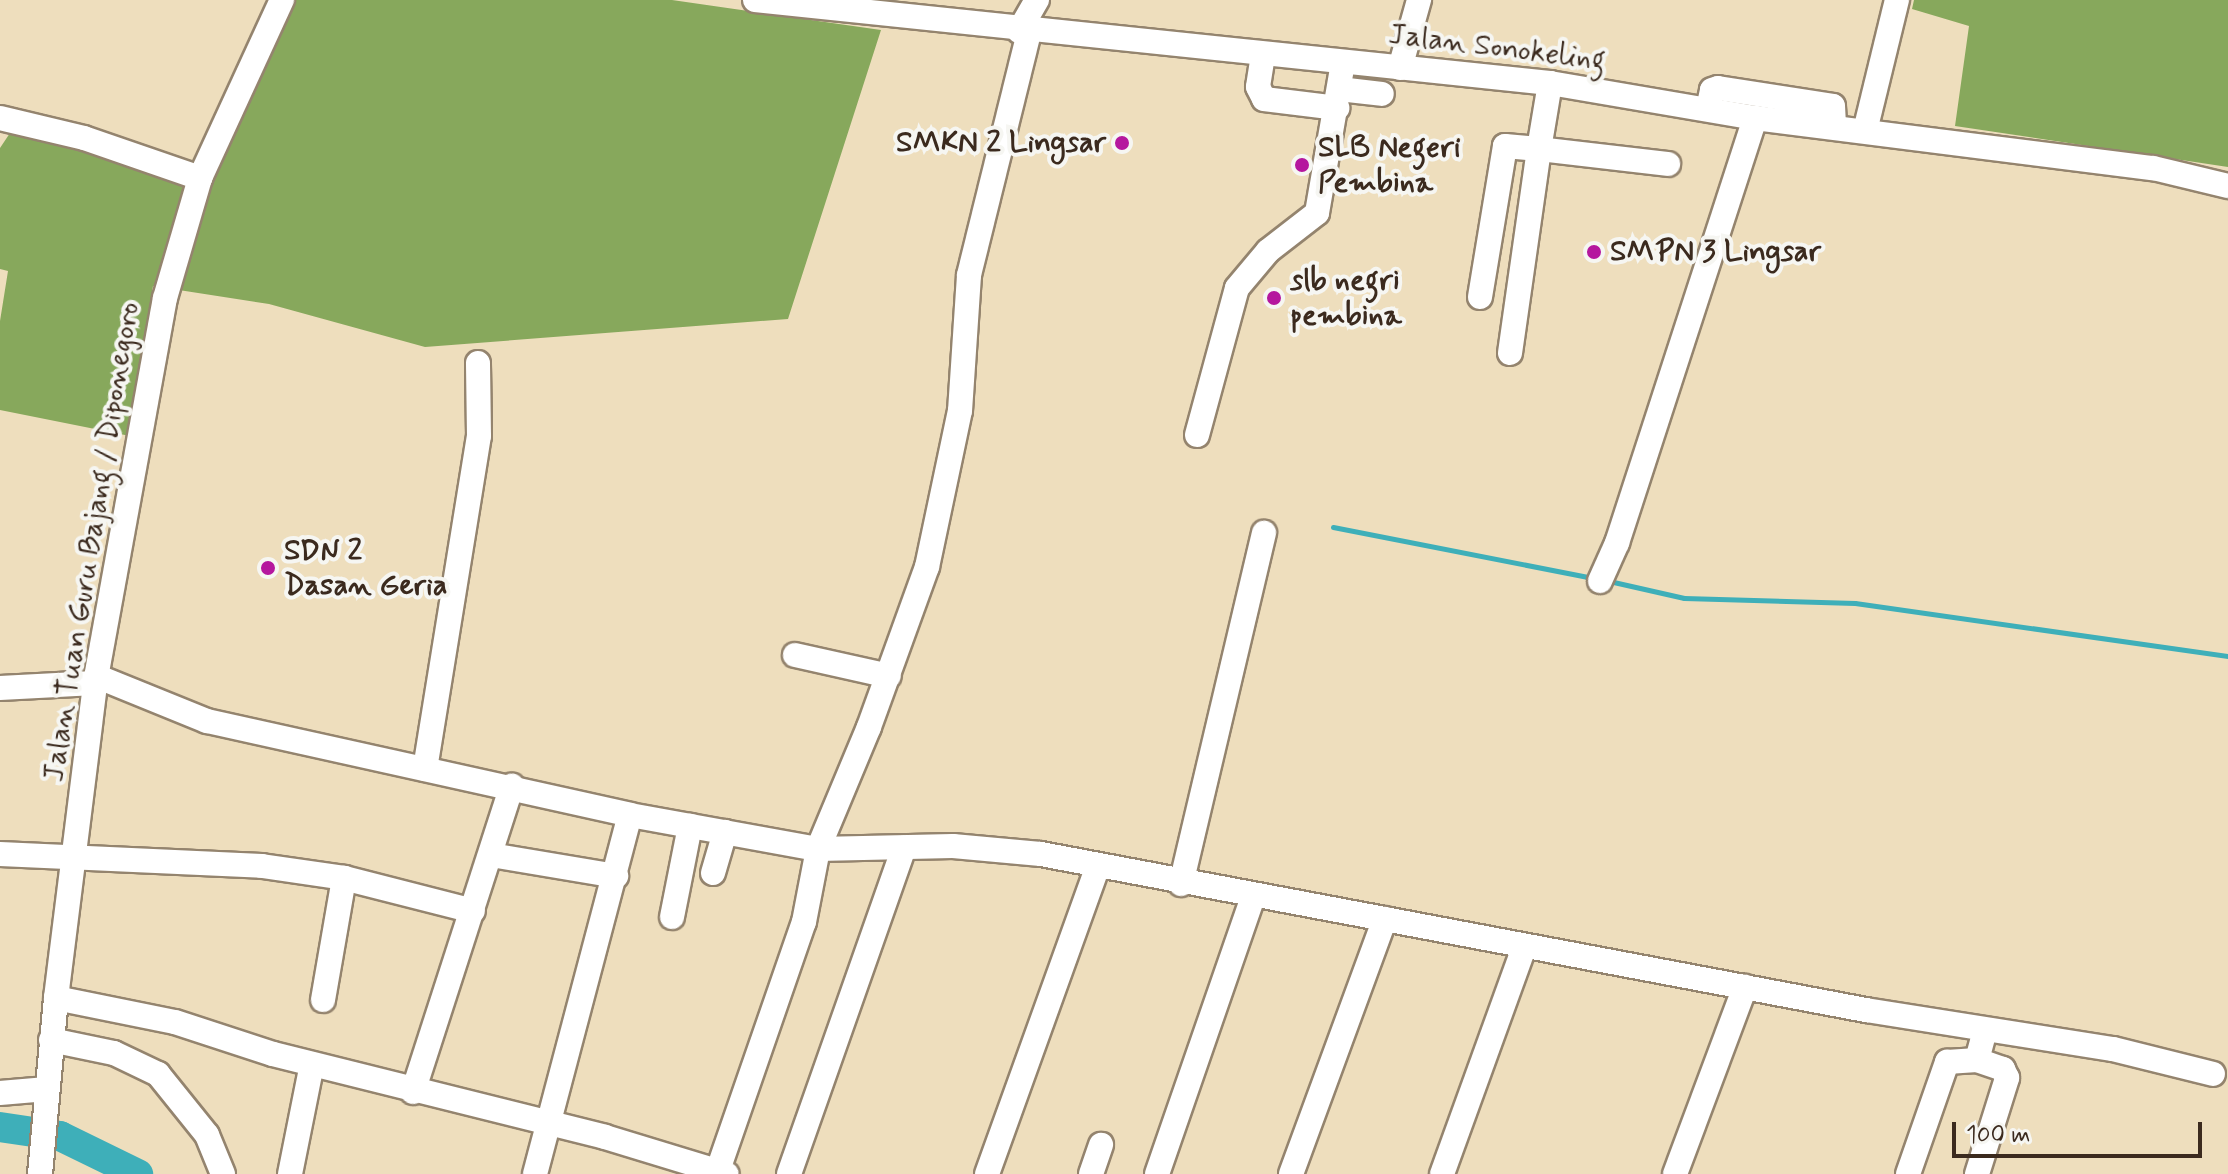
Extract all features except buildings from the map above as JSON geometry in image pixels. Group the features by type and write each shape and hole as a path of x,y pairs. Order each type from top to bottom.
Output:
{"street":[{"name":"Jalan Tuan Guru Bajang / Diponegoro","path":"40,1174 51,1040 96,680 165,298 200,178 282,0"},
{"name":"Jalan Sonokeling","path":"755,0 1024,32 1550,83 1755,118 2153,168 2228,186"},
{"path":"56,998 175,1022 413,1092 550,1125 670,1166 722,1172 804,922 818,849 889,676 927,567 960,411 969,275 1024,32 1037,0"},
{"path":"1400,68 1419,0"},
{"path":"1865,131 1897,0"},
{"path":"1263,55 1258,87 1264,99 1338,99 1382,94"},
{"path":"1197,435 1237,288 1268,251 1317,213 1343,62"},
{"path":"1510,353 1550,83"},
{"path":"1708,109 1712,89 1718,88 1833,106 1834,127"},
{"path":"0,118 96,141 200,178"},
{"path":"1600,581 1617,543 1755,118"},
{"path":"1480,297 1505,146 1668,164"},
{"path":"425,769 479,436 478,363"},
{"path":"1181,884 1264,533"},
{"path":"795,655 889,676"},
{"path":"0,688 96,680 207,721 512,786 630,815 818,849 1012,850 1745,987 1985,1030 2113,1049 2213,1074"},
{"path":"413,1092 512,786"},
{"path":"535,1174 630,815"},
{"path":"672,917 690,826"},
{"path":"713,873 725,832"},
{"path":"789,1174 904,848"},
{"path":"0,854 74,859 178,859 344,878 473,911"},
{"path":"491,855 616,876"},
{"path":"987,1174 1097,868"},
{"path":"323,1000 344,878"},
{"path":"1157,1174 1253,897"},
{"path":"1291,1174 1385,919"},
{"path":"1442,1174 1524,947"},
{"path":"1675,1174 1745,987"},
{"path":"1977,1060 1985,1030"},
{"path":"51,1040 114,1053 158,1074 207,1135 223,1174"},
{"path":"1908,1174 1947,1062 1977,1060 2003,1069 2007,1078 1977,1174"},
{"path":"290,1174 312,1064"},
{"path":"0,1093 47,1089"},
{"path":"1091,1174 1101,1145"}],"green space":[{"path":"292,0 672,0 881,30 788,319 425,347 269,304 153,286 130,436 0,410 0,321 8,271 0,269 0,148 10,133 209,182"},
{"path":"1914,0 2228,0 2228,167 1955,126 1969,26 1912,9"}],"waterway":[{"path":"1333,527 1589,577"},
{"path":"1609,581 1684,598 1855,603 2228,656"},
{"path":"0,1127 60,1136 138,1174"}],"place":[{"name":"SMKN 2 Lingsar","path":"1122,143"},
{"name":"SLB Negeri Pembina","path":"1302,165"},
{"name":"SMPN 3 Lingsar","path":"1594,252"},
{"name":"slb negri pembina","path":"1274,298"},
{"name":"SDN 2 Dasan Geria","path":"268,568"}]}
